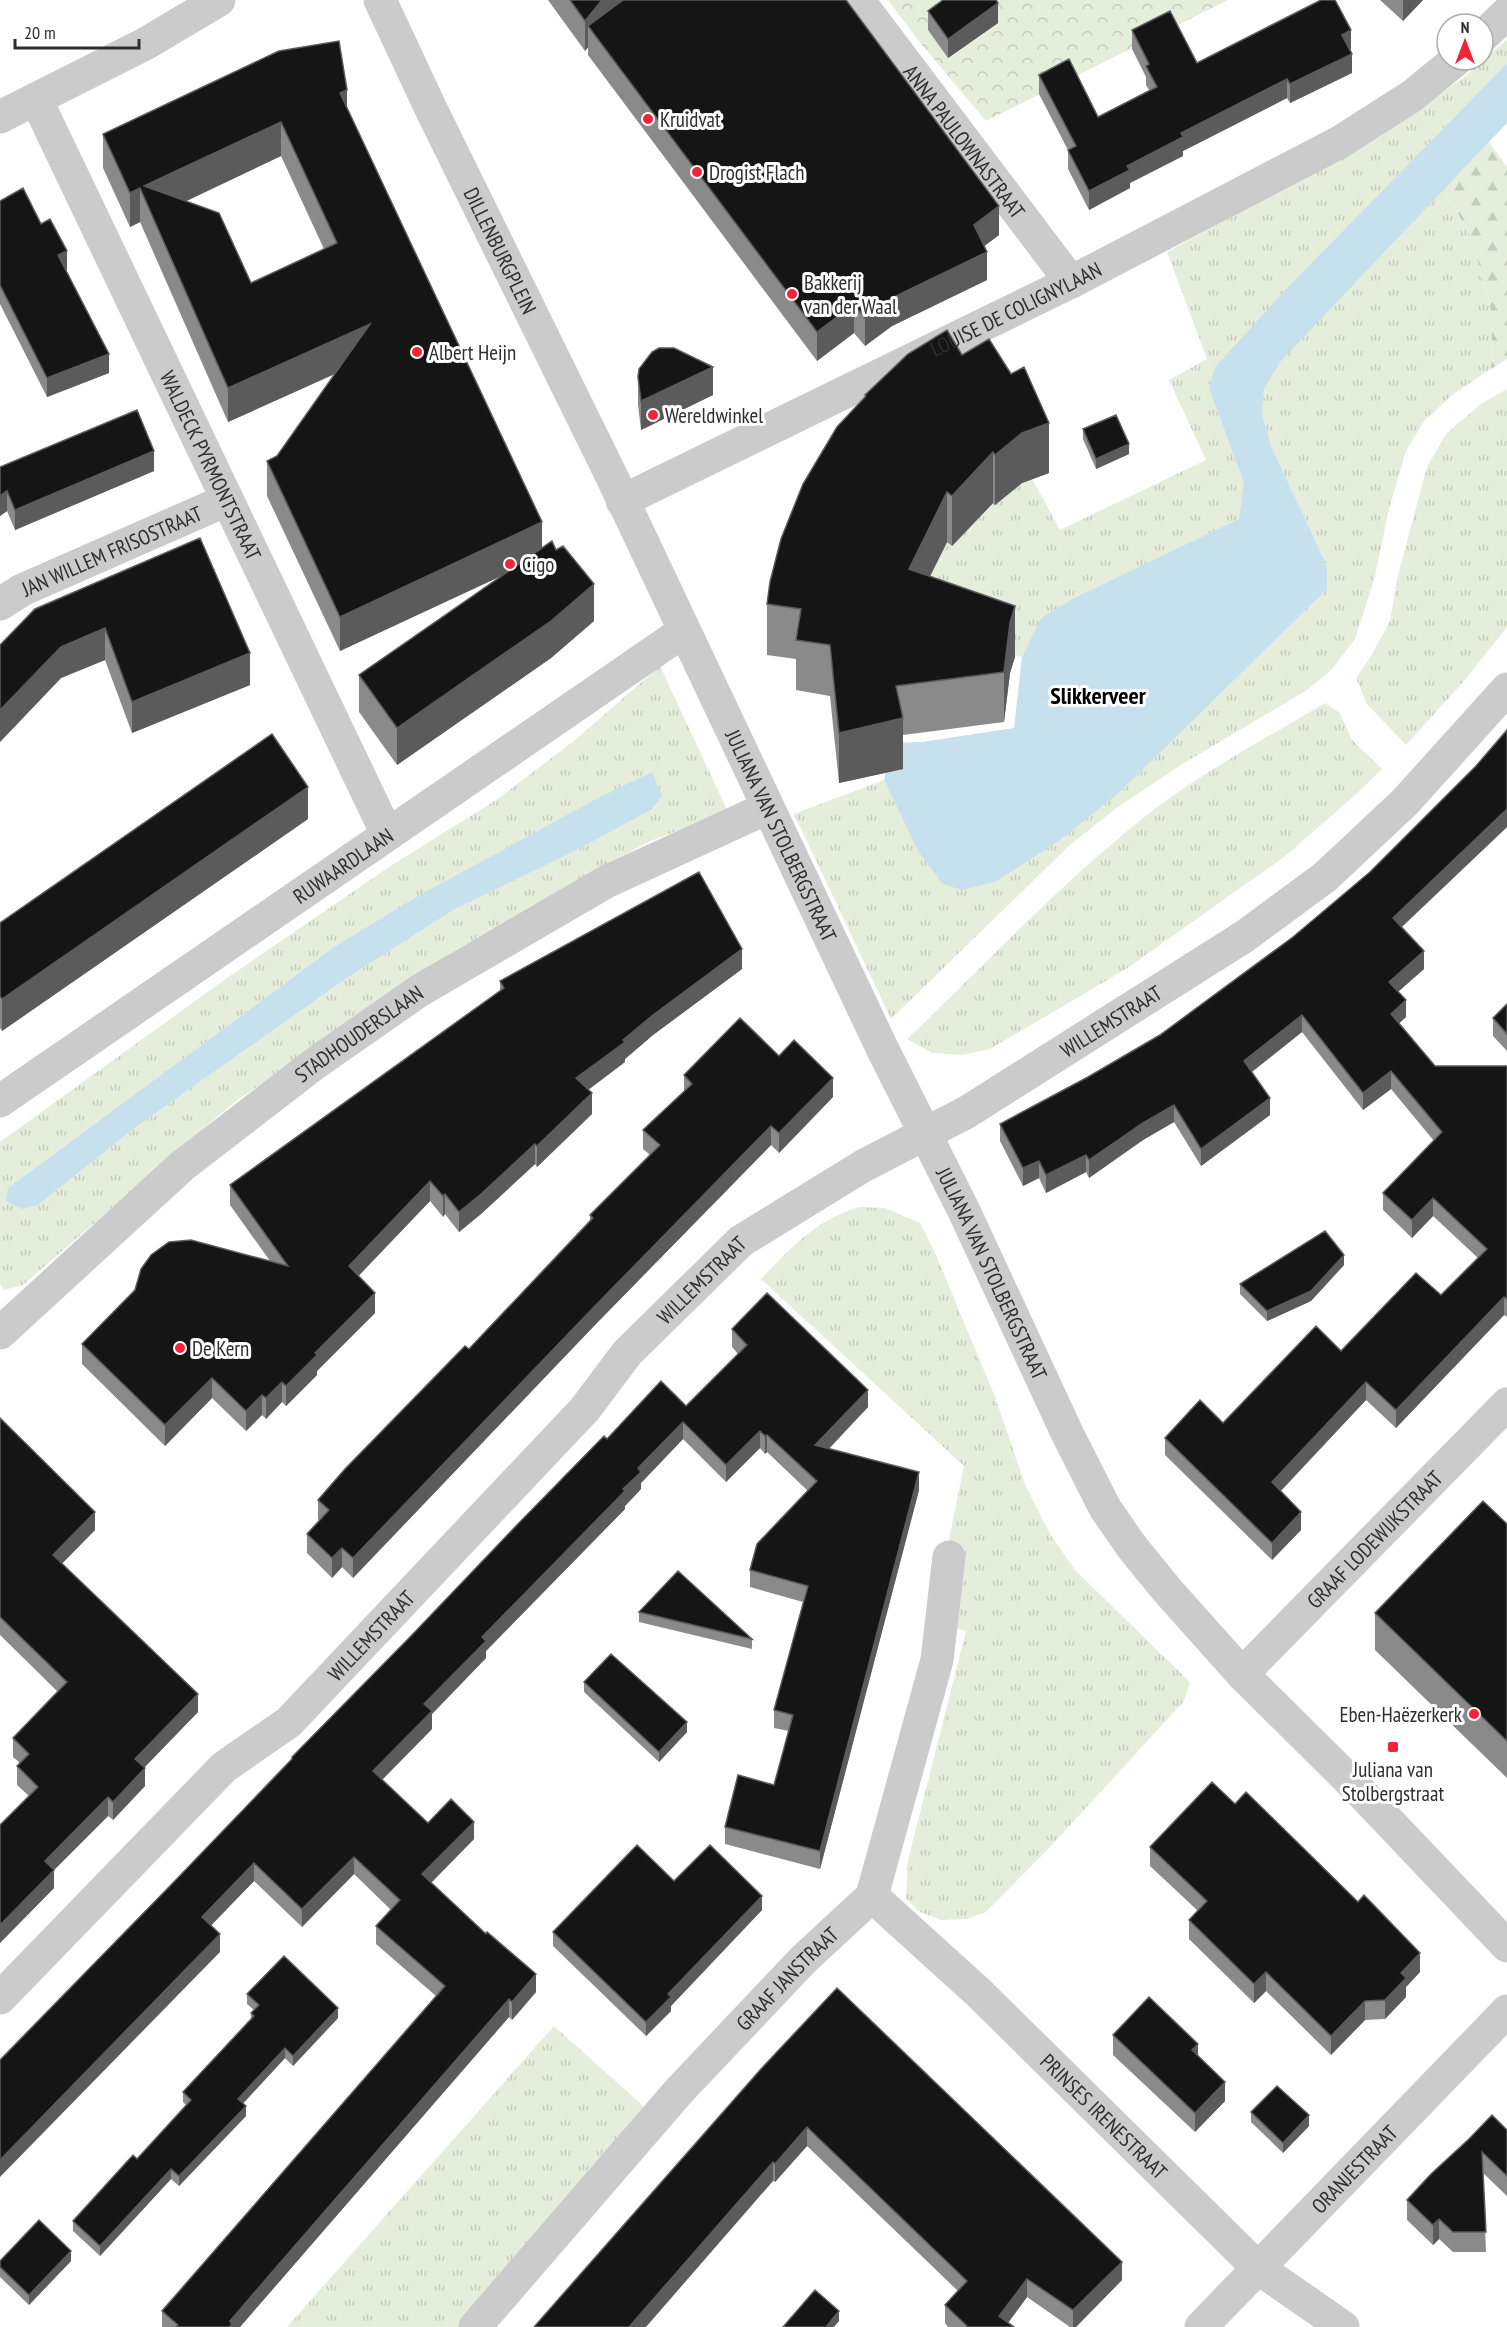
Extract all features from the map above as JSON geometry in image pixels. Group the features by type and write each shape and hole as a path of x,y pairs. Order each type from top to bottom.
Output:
{"street":[{"path":"0,117 145,44 219,0"},
{"name":"DILLENBURGPLEIN","path":"380,0 622,501"},
{"name":"ANNA PAULOWNASTRAAT","path":"858,0 1071,282"},
{"path":"1495,24 1507,13"},
{"name":"LOUISE DE COLIGNYLAAN","path":"622,501 1071,282 1340,142 1412,96 1441,72"},
{"name":"WALDECK PYRMONTSTRAAT","path":"36,99 387,834"},
{"name":"JAN WILLEM FRISOSTRAAT","path":"0,604 22,590 227,500"},
{"name":"JULIANA VAN STOLBERGSTRAAT","path":"622,501 924,1135 964,1211 1068,1435 1106,1508 1132,1547 1167,1590 1242,1674 1352,1783 1507,1946"},
{"name":"RUWAARDLAAN","path":"0,1101 684,631"},
{"name":"WILLEMSTRAAT","path":"0,1998 224,1767 289,1722 585,1409 627,1353 741,1241 864,1166 968,1112 1245,936 1325,877 1405,802 1507,689"},
{"name":"STADHOUDERSLAAN","path":"0,1332 182,1166 317,1062 419,991 606,882 767,807"},
{"name":"GRAAF LODEWIJKSTRAAT","path":"1242,1674 1507,1404"},
{"path":"872,1896 937,1660 950,1557"},
{"name":"PRINSES IRENESTRAAT","path":"872,1896 979,1993 1258,2268 1343,2327"},
{"name":"GRAAF JANSTRAAT","path":"475,2327 679,2091 803,1960 872,1896"},
{"name":"ORANJESTRAAT","path":"1201,2327 1507,2011"}],"green space":[{"path":"888,0 1228,0 986,121 922,45"},
{"path":"1507,39 1507,63 1292,283 1209,389 1244,483 1240,519 1074,598 1042,618 1022,657 886,630 890,596 1023,462 1060,530 1206,460 1169,380 1207,359 1167,252 1379,137 1470,72 1495,72 1495,50"},
{"path":"1489,142 1507,167 1507,359 1491,369 1492,316 1486,288 1469,233 1444,189"},
{"path":"1444,189 1469,233 1486,288 1492,316 1491,369 1452,395 1424,421 1406,451 1389,509 1374,580 1355,639 1332,669 1307,690 1181,765 1118,807 1071,844 891,1019 794,814 884,780 919,851 943,884 1120,792 1327,589 1327,566 1272,448 1262,414 1264,389 1279,362"},
{"path":"1507,389 1507,627 1463,682 1406,745 1367,704 1356,678 1390,621 1397,579 1427,467 1446,434 1481,404"},
{"path":"660,666 728,812 648,842 452,952 232,1104 23,1285 4,1290 0,1283 0,1142 227,978 392,865 496,800 574,741","holes":["596,799 651,810 573,852 455,909 350,976 136,1127 38,1205 8,1188 334,947"]},
{"path":"1325,703 1340,713 1352,740 1382,769 1284,857 1126,969 990,1049 962,1055 932,1053 907,1039 1048,901 1137,823 1205,774"},
{"path":"859,1207 885,1208 920,1223 936,1255 995,1397 1026,1487 1051,1536 1076,1571 1190,1682 1184,1701 1051,1846 986,1912 967,1919 941,1920 918,1911 906,1898 908,1860 966,1631 932,1622 964,1466 761,1279 805,1236 829,1220"},
{"path":"554,2026 651,2113 461,2327 287,2327"}],"water":[{"path":"1507,63 1507,123 1280,362 1264,389 1262,414 1272,448 1327,566 1327,589 1120,792 1060,840 997,881 962,890 943,884 918,851 884,780 891,743 922,742 1014,728 1022,657 1041,618 1074,598 1239,519 1244,483 1209,389 1215,367 1292,283"},
{"path":"652,772 662,796 651,810 573,852 455,909 350,976 136,1127 38,1205 22,1209 6,1201 8,1188 334,947 420,895 596,799"}],"building":[{"path":"570,0 602,0 585,21"},
{"path":"623,0 846,0 999,206 974,225 987,252 892,298 865,318 854,304 817,332 588,26"},
{"path":"943,0 996,0 998,3 948,39 928,11"},
{"path":"1321,0 1335,0 1351,30 1342,35 1352,54 1290,84 1287,79 1181,133 1183,137 1127,166 1130,170 1089,191 1068,150 1076,146 1039,75 1069,59 1098,117 1157,87 1146,66 1149,64 1132,30 1170,11 1197,63"},
{"path":"339,41 347,90 340,93 542,522 340,617 267,461 277,456 370,324 228,388 140,188 130,193 103,134 279,51","holes":["281,122 337,243 251,283 219,213 144,186"]},
{"path":"23,188 41,224 50,219 67,251 58,255 109,354 47,378 0,285 0,201"},
{"path":"947,330 962,355 989,339 1011,374 1024,367 1049,423 1022,433 995,455 993,452 952,496 947,492 909,569 1015,606 1010,623 1004,672 896,686 903,718 839,733 830,645 796,640 801,609 767,604 781,539 803,484 837,427 865,395 908,354"},
{"path":"659,348 674,348 713,367 641,401 639,369 652,352"},
{"path":"137,410 154,451 15,510 7,491 0,496 0,467"},
{"path":"1116,415 1129,444 1096,459 1083,429"},
{"path":"200,538 250,653 132,702 105,628 61,647 0,710 0,645 35,609"},
{"path":"552,541 556,550 563,546 594,584 551,621 397,728 359,675"},
{"path":"1507,730 1507,809 1393,918 1424,951 1389,982 1406,1000 1391,1014 1435,1066 1507,1066 1507,1299 1504,1297 1396,1410 1366,1382 1272,1482 1301,1512 1272,1543 1165,1438 1200,1400 1223,1423 1316,1326 1341,1351 1416,1273 1441,1295 1487,1249 1433,1198 1412,1220 1383,1193 1442,1132 1391,1071 1363,1093 1302,1015 1244,1061 1270,1098 1201,1149 1174,1105 1089,1160 1086,1155 1046,1175 1039,1161 1023,1168 1000,1124 1160,1035 1293,937 1370,872 1476,766"},
{"path":"272,734 308,787 2,999 0,996 0,923"},
{"path":"699,872 742,949 653,1015 623,1040 625,1042 576,1078 592,1093 537,1146 535,1144 459,1212 445,1194 443,1196 430,1181 349,1266 375,1293 315,1353 317,1355 286,1386 282,1382 266,1398 262,1395 246,1411 212,1378 165,1425 82,1344 135,1290 141,1269 151,1255 169,1242 191,1240 288,1266 230,1185 504,988 500,981"},
{"path":"1507,1004 1507,1034 1493,1018"},
{"path":"740,1018 779,1056 794,1040 833,1078 779,1133 771,1126 353,1558 342,1548 332,1558 307,1534 329,1510 318,1500 345,1469 465,1346 469,1349 593,1218 590,1215 660,1145 643,1130 692,1084 684,1075"},
{"path":"1325,1231 1344,1255 1311,1291 1267,1311 1240,1284"},
{"path":"767,1293 868,1390 815,1445 919,1472 820,1851 725,1827 738,1775 774,1785 793,1715 774,1710 808,1586 750,1570 757,1544 817,1481 760,1431 726,1465 683,1422 638,1468 641,1472 623,1489 625,1491 482,1637 486,1641 424,1704 432,1711 373,1771 428,1823 451,1799 474,1822 422,1874 486,1934 487,1932 536,1974 512,2002 509,1999 230,2321 232,2324 229,2327 176,2327 178,2325 162,2311 445,1986 376,1926 400,1900 354,1857 302,1909 254,1863 202,1917 220,1934 0,2160 0,2060 516,1526 604,1436 607,1439 661,1381 686,1406 747,1345 732,1329"},
{"path":"0,1418 95,1512 53,1555 198,1694 135,1759 145,1768 113,1802 108,1797 45,1861 54,1870 0,1925 0,1825 38,1787 17,1766 29,1754 13,1738 67,1682 0,1617"},
{"name":"Eben-Haëzerkerk","path":"1483,1501 1507,1524 1507,1741 1375,1613"},
{"path":"678,1571 752,1639 639,1612"},
{"path":"611,1654 687,1722 659,1752 584,1682"},
{"path":"1212,1782 1235,1804 1246,1792 1358,1902 1364,1895 1420,1953 1401,1973 1406,1978 1385,2000 1365,2001 1331,2036 1266,1972 1254,1984 1189,1920 1207,1901 1150,1847"},
{"path":"637,1845 674,1881 710,1845 762,1896 668,1994 671,1997 646,2022 553,1932"},
{"path":"284,1956 338,2008 293,2056 285,2048 238,2099 246,2106 179,2176 171,2169 100,2246 73,2221 133,2155 137,2159 191,2100 183,2092 254,2016 251,2013 259,2005 247,1994"},
{"path":"837,1988 1122,2262 1073,2310 1027,2279 999,2316 1014,2327 967,2327 945,2305 967,2281 807,2127 775,2164 773,2162 629,2327 534,2327 761,2069"},
{"path":"1149,1997 1198,2044 1192,2050 1225,2082 1195,2113 1113,2035"},
{"path":"1277,2086 1309,2115 1283,2143 1251,2112"},
{"path":"1492,2115 1507,2130 1507,2176 1482,2152 1486,2232 1453,2232 1439,2219 1433,2225 1407,2200"},
{"path":"39,2220 71,2251 29,2295 0,2267 0,2261"},
{"path":"815,2290 839,2311 826,2327 783,2327"}],"place":[{"name":"Kruidvat","path":"648,119"},
{"name":"Drogist Flach","path":"697,172"},
{"name":"Bakkerij van der Waal","path":"792,294"},
{"name":"Albert Heijn","path":"417,352"},
{"name":"Wereldwinkel","path":"653,415"},
{"name":"Cigo","path":"510,564"},
{"name":"De Kern","path":"180,1348"},
{"name":"Eben-Haëzerkerk","path":"1474,1714"},
{"name":"Juliana van Stolbergstraat","path":"1393,1747"}],"district":[{"name":"Slikkerveer","path":"1098,695"}]}
